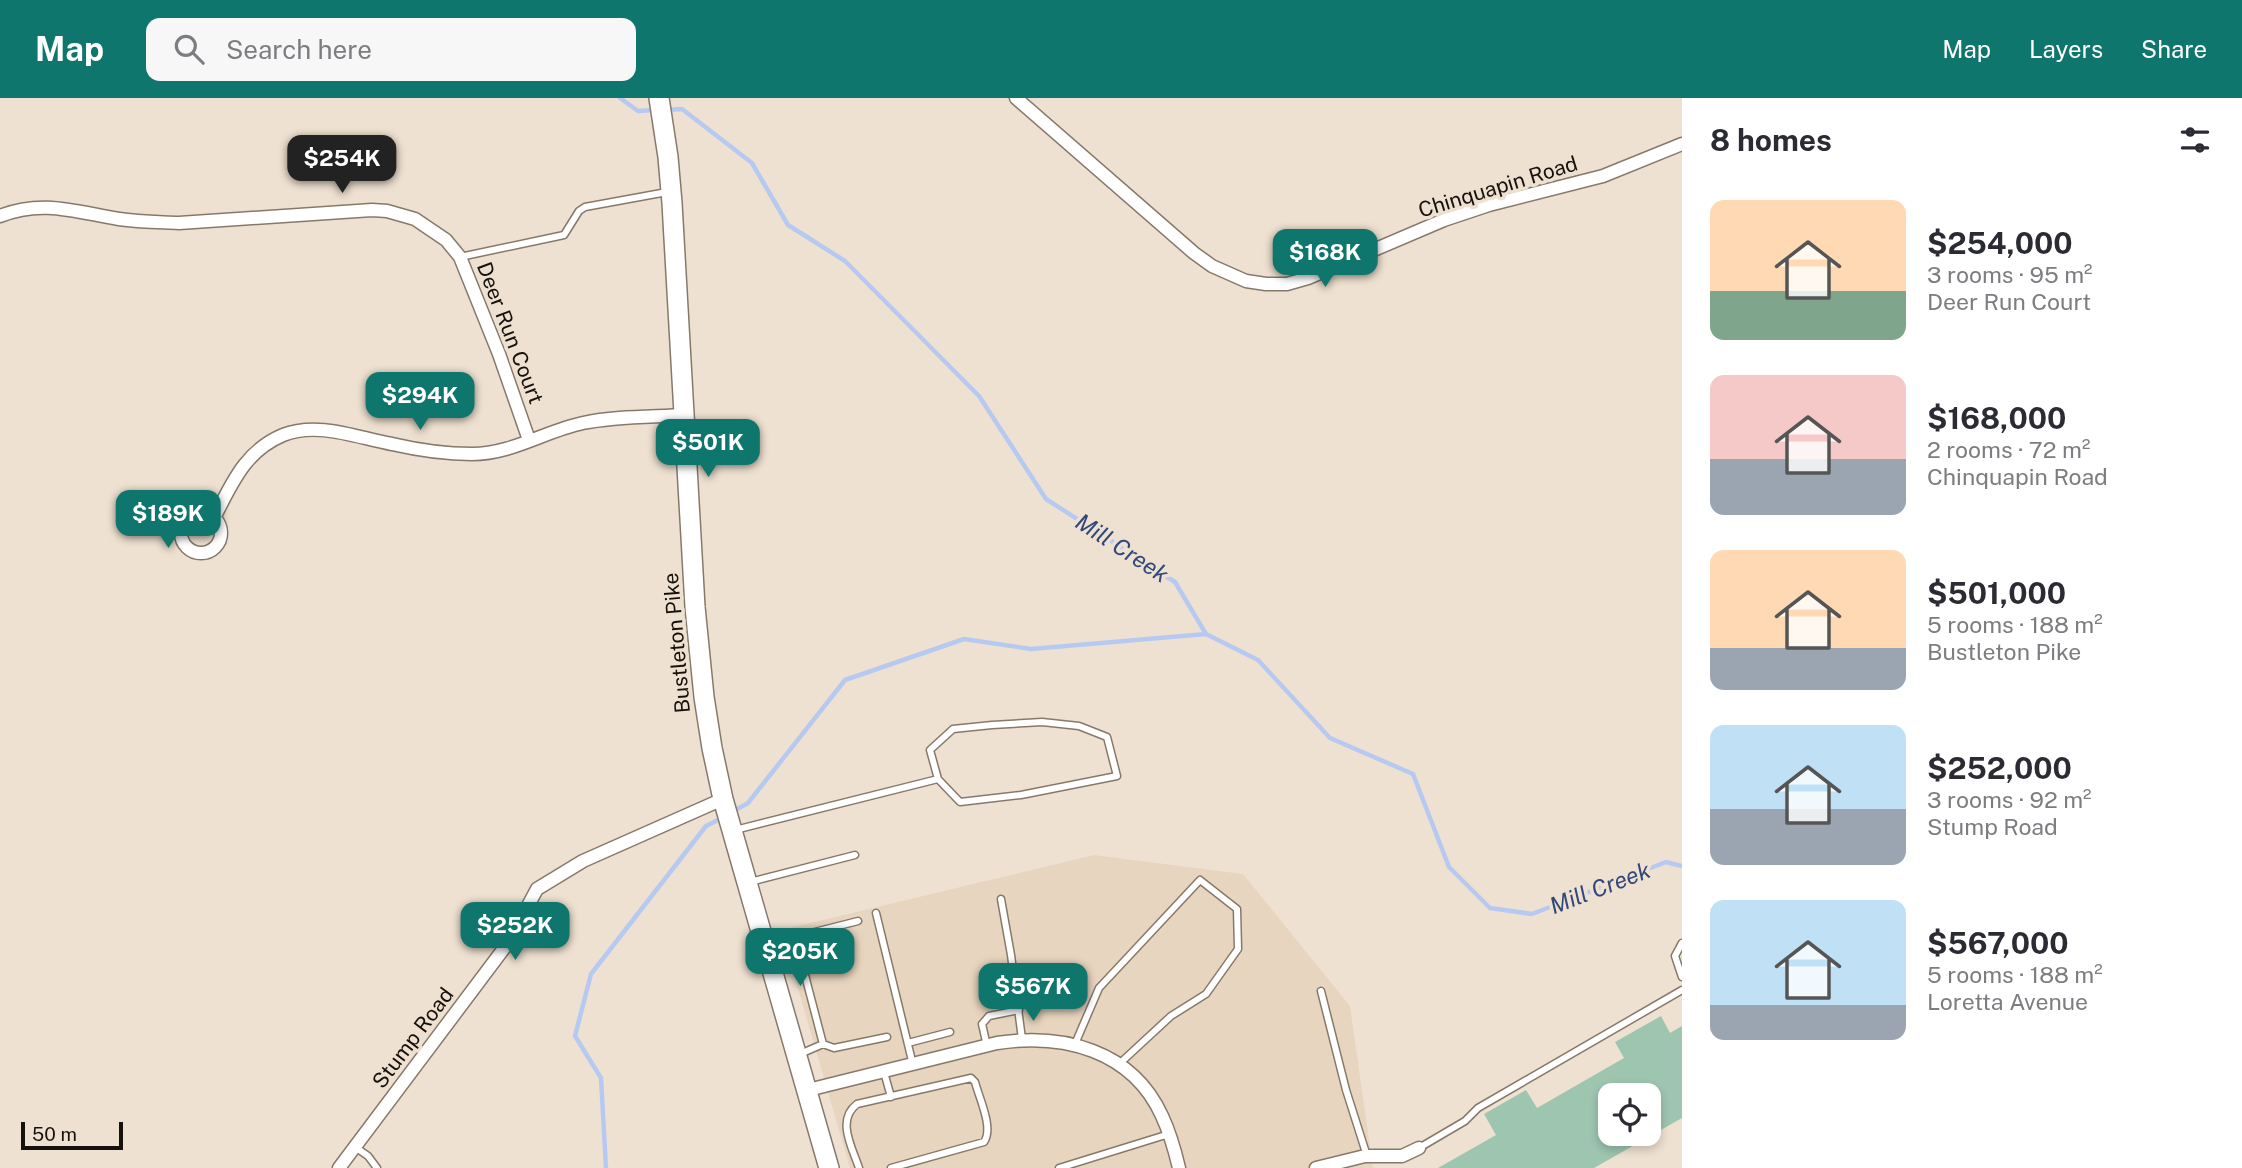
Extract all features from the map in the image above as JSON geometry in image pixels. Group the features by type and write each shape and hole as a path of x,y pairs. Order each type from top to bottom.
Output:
{"main road":[{"name":"Bustleton Pike","path":"659,99 671,191 695,607 712,748 728,814 829,1168"}],"street":[{"name":"Chinquapin Road","path":"1016,98 1194,253 1231,276 1266,284 1287,284 1308,278 1444,220 1489,205 1603,176 1682,144"},
{"name":"Deer Run Court","path":"0,216 15,210 43,206 124,219 179,223 372,209 415,219 446,240 460,257 530,440"},
{"path":"214,518 237,472 250,457 265,445 299,430 325,430 394,445 463,454 510,449 564,428 603,419 684,415"},
{"name":"Stump Road","path":"339,1168 508,943 537,889 583,861 728,814"},
{"path":"808,1090 1023,1039 1075,1044 1118,1065 1143,1088 1162,1116 1180,1168"},
{"path":"1316,1168 1345,1159 1402,1156 1419,1148"}],"lane":[{"path":"460,257 564,235 579,211 585,207 671,191"},
{"path":"1042,723 1079,726 1107,737 1116,776 1011,797 960,802 938,779 930,750 953,729 1042,723"},
{"path":"728,814 938,779"},
{"path":"748,882 855,855"},
{"path":"1075,1044 1098,988 1200,880 1237,909 1238,950 1206,994 1171,1016 1118,1065"},
{"path":"1001,899 1023,1039"},
{"path":"876,913 913,1065"},
{"path":"823,1044 795,937 858,921"},
{"path":"1682,943 1678,946 1675,957 1682,977"},
{"path":"769,955 798,949"},
{"path":"1419,1148 1465,1121 1478,1108 1682,990"},
{"path":"1321,991 1346,1090 1367,1156"},
{"path":"987,1046 982,1024 989,1016 1019,1010"},
{"path":"908,1043 950,1032"},
{"path":"798,1055 823,1044 834,1048 887,1037"},
{"path":"884,1072 891,1097"},
{"path":"859,1168 846,1121 849,1111 857,1104 971,1078 988,1128 988,1136 984,1142 891,1168"},
{"path":"1059,1168 1169,1135"},
{"path":"355,1147 368,1156 377,1168"}],"shaded area":[{"path":"1094,855 1243,874 1350,1006 1373,1168 850,1168 781,930"}],"green space":[{"path":"1661,1016 1670,1033 1682,1026 1682,1118 1661,1130 1661,1083 1598,1083 1598,1146 1633,1146 1594,1168 1438,1168 1496,1135 1484,1114 1526,1090 1537,1108 1624,1058 1615,1042"}],"waterway":[{"name":"Mill Creek","path":"620,98 638,111 654,110"},
{"name":"Mill Creek","path":"666,110 682,109 752,163 788,225 845,261 979,396 1046,499 1175,582 1206,634 1258,660 1330,738 1413,774 1449,867 1490,908 1532,914 1666,862 1682,866"},
{"path":"732,812 748,803 845,680 964,639 1031,649 1206,634"},
{"path":"606,1168 601,1078 575,1036 591,974 706,826 722,818"}]}
